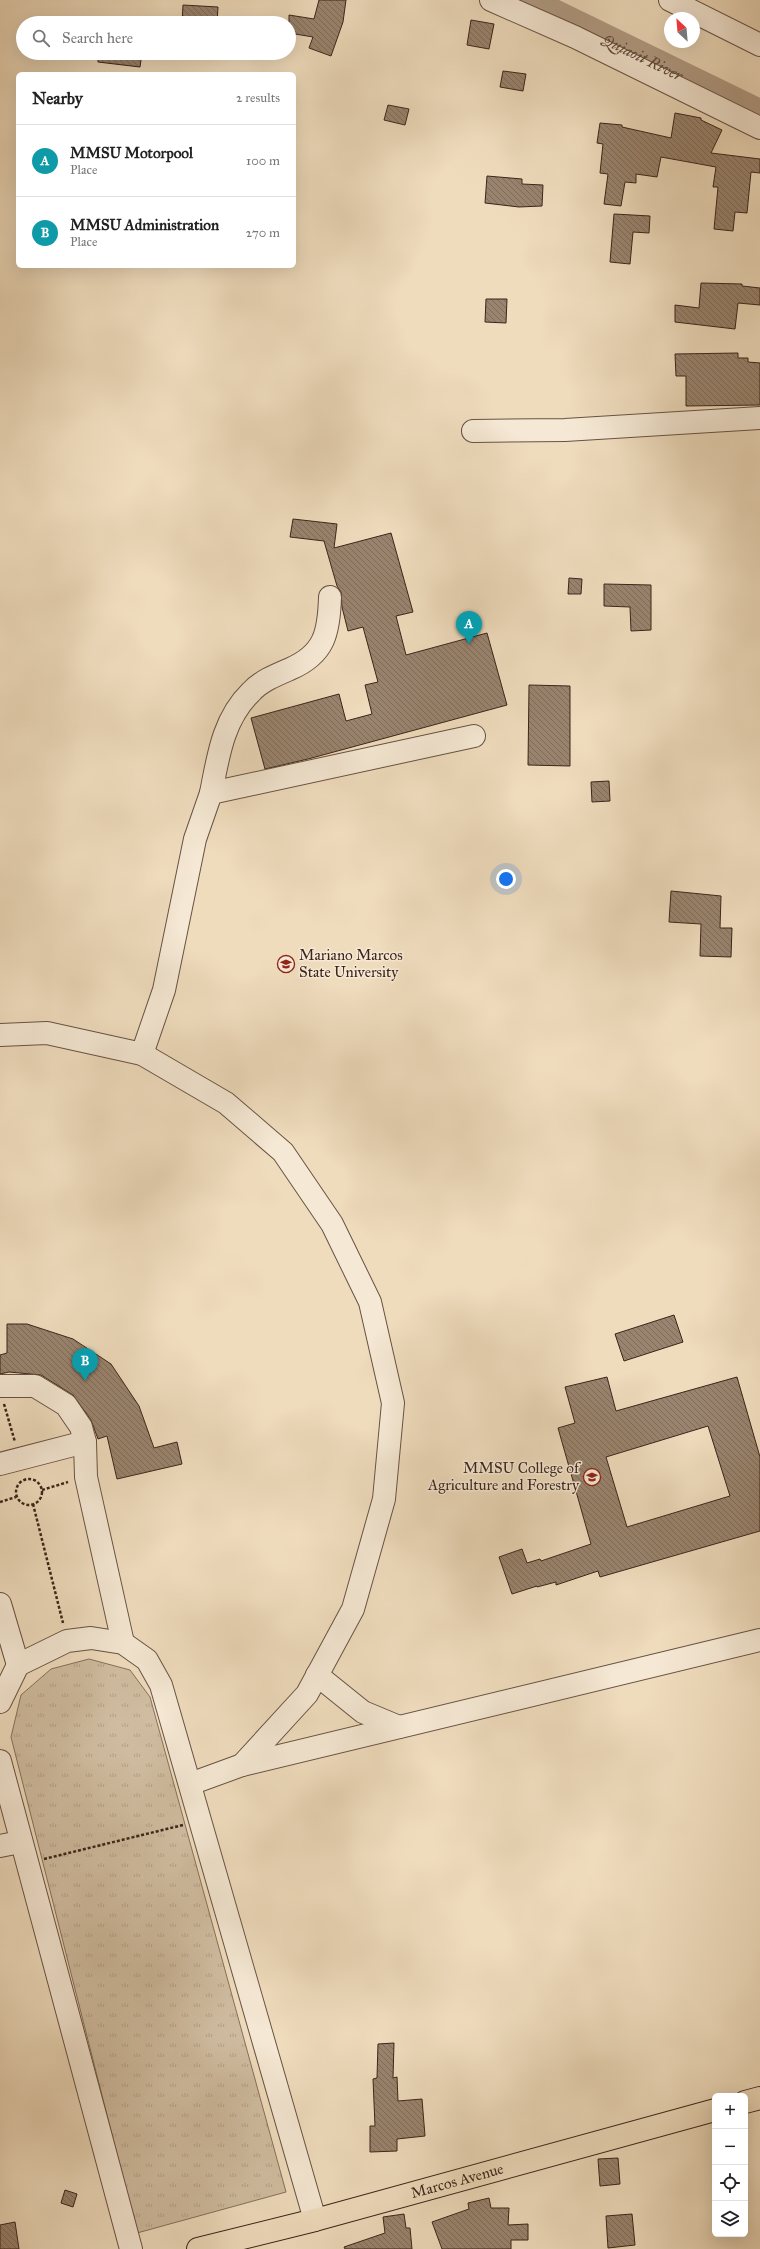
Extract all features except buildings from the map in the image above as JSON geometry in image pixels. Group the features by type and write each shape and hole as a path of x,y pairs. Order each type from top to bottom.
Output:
{"main road":[{"path":"748,2101 760,2098"},
{"name":"Marcos Avenue","path":"199,2249 315,2220 712,2111"}],"street":[{"path":"492,0 575,37 760,128"},
{"path":"670,0 760,45"},
{"path":"473,431 565,430 760,418"},
{"path":"142,1054 164,990 194,839 210,793 221,741 235,713 250,692 272,677 294,667 316,654 329,624 330,597"},
{"path":"210,793 474,736"},
{"path":"0,1035 47,1033 142,1054 226,1103 283,1152 332,1224 370,1302 392,1403 384,1498 353,1609 306,1694 242,1765"},
{"path":"1,1393 35,1386 66,1405 81,1427 85,1442 86,1477 123,1643"},
{"path":"15,1467 85,1442"},
{"path":"0,1604 18,1665"},
{"path":"0,1702 18,1665 67,1641 92,1638 123,1643 147,1660 161,1685 315,2220"},
{"path":"190,1784 242,1765 760,1640"},
{"path":"317,1676 362,1712 399,1727"},
{"path":"0,1761 10,1844 26,1863 131,2249"}],"path":[{"path":"1,1393 15,1467 17,1486 16,1497"},
{"path":"15,1467 36,1481 42,1490 40,1499 33,1504 23,1504 16,1497"},
{"path":"42,1490 86,1477"},
{"path":"0,1502 16,1497"},
{"path":"33,1504 67,1641"},
{"path":"26,1863 200,1821"}],"green space":[{"path":"89,1659 130,1670 150,1697 286,2192 137,2233 11,1737 21,1695 51,1669"}],"waterway":[{"name":"Quiaoit River","path":"526,0 760,114"}],"place":[{"name":"MMSU Motorpool","path":"469,644"},
{"name":"Mariano Marcos State University","path":"286,964"},
{"name":"MMSU Administration","path":"85,1381"},
{"name":"MMSU College of Agriculture and Forestry","path":"592,1477"}]}
